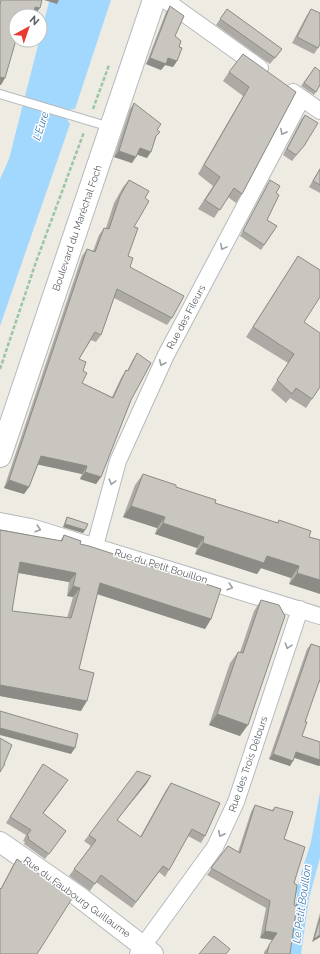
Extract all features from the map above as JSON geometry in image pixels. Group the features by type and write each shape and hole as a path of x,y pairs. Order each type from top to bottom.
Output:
{"main road":[{"name":"Boulevard du Maréchal Foch","path":"0,456 154,0"}],"street":[{"path":"166,0 320,111"},
{"name":"Rue des Fileurs","path":"95,546 118,461 166,355 302,98"},
{"name":"Rue du Petit Bouillon","path":"0,521 31,526 300,608 320,616"},
{"name":"Rue des Trois Détours","path":"144,951 215,847 236,802 300,608"},
{"name":"Rue du Faubourg Guillaume","path":"0,842 78,896 144,951"}],"lane":[{"path":"0,94 111,128"}],"path":[{"path":"0,369 36,262 110,64"}],"water":[{"name":"L'Eure","path":"58,0 111,0 75,109 68,110 65,116 70,124 0,326 0,179 9,159 37,48 48,48 47,8 49,2"},
{"name":"Le Petit Bouillon","path":"320,792 320,858 309,898 301,954 287,954 297,894 295,893 311,842"}],"building":[{"path":"1,0 42,0 40,8 8,8 8,48 14,48 5,78 0,77"},
{"path":"170,6 184,16 175,36 181,41 179,47 182,48 177,61 168,58 166,64 150,58"},
{"path":"227,9 282,49 275,58 220,19"},
{"path":"311,9 320,13 320,44 318,48 297,37"},
{"path":"243,54 296,92 242,194 234,188 220,210 205,200 220,177 204,165 249,87 229,72"},
{"path":"315,67 320,71 320,85 316,92 304,83"},
{"path":"134,103 161,124 157,130 160,132 156,136 151,152 140,148 136,157 119,151"},
{"path":"305,115 318,123 304,146 296,155 287,149"},
{"path":"320,169 320,185 313,181"},
{"path":"129,180 149,191 145,198 149,201 134,227 138,228 128,256 133,258 130,267 184,296 172,318 117,289 101,335 95,332 79,359 86,362 83,371 87,373 82,383 113,398 126,370 128,371 137,353 151,363 131,400 101,477 85,472 87,466 41,456 29,487 9,480 87,249 95,252 104,228 109,229 120,196"},
{"path":"270,180 280,186 276,193 279,195 267,220 277,226 264,245 243,231"},
{"path":"298,256 320,270 320,297 304,322 320,333 320,387 312,399 296,388 292,394 277,380 294,354 253,327"},
{"path":"143,474 216,500 215,503 278,523 279,520 311,531 309,537 320,540 320,580 297,573 299,566 267,556 264,563 203,543 204,537 163,523 165,517 131,506"},
{"path":"67,517 88,524 85,530 65,524"},
{"path":"0,530 62,541 64,535 81,541 80,544 221,589 211,619 100,583 79,669 94,673 87,701 0,685","holes":["20,562 76,573 73,586 80,588 71,618 12,611"]},
{"path":"261,600 279,605 285,616 248,725 217,714 238,652 243,653"},
{"path":"311,644 320,647 320,679 305,722 307,722 302,736 320,742 320,760 296,752 293,761 273,754"},
{"path":"0,711 78,734 75,748 0,728"},
{"path":"0,738 12,745 5,764 0,772"},
{"path":"43,764 68,780 43,813 66,831 49,854 28,839 29,837 27,835 31,830 10,817"},
{"path":"137,771 151,776 117,820 141,837 171,783 220,803 205,836 192,829 169,870 163,866 136,902 101,875 95,884 74,869 96,840 89,835"},
{"path":"255,805 273,811 275,807 293,812 284,839 305,847 294,883 297,885 294,905 296,906 297,904 290,954 267,954 269,945 277,933 265,931 270,901 211,868 228,846 240,853"},
{"path":"17,859 73,897 37,954 0,954 0,888 1,889"},
{"path":"320,918 320,935 314,939"},
{"path":"214,936 230,949 226,954 199,954"}]}
